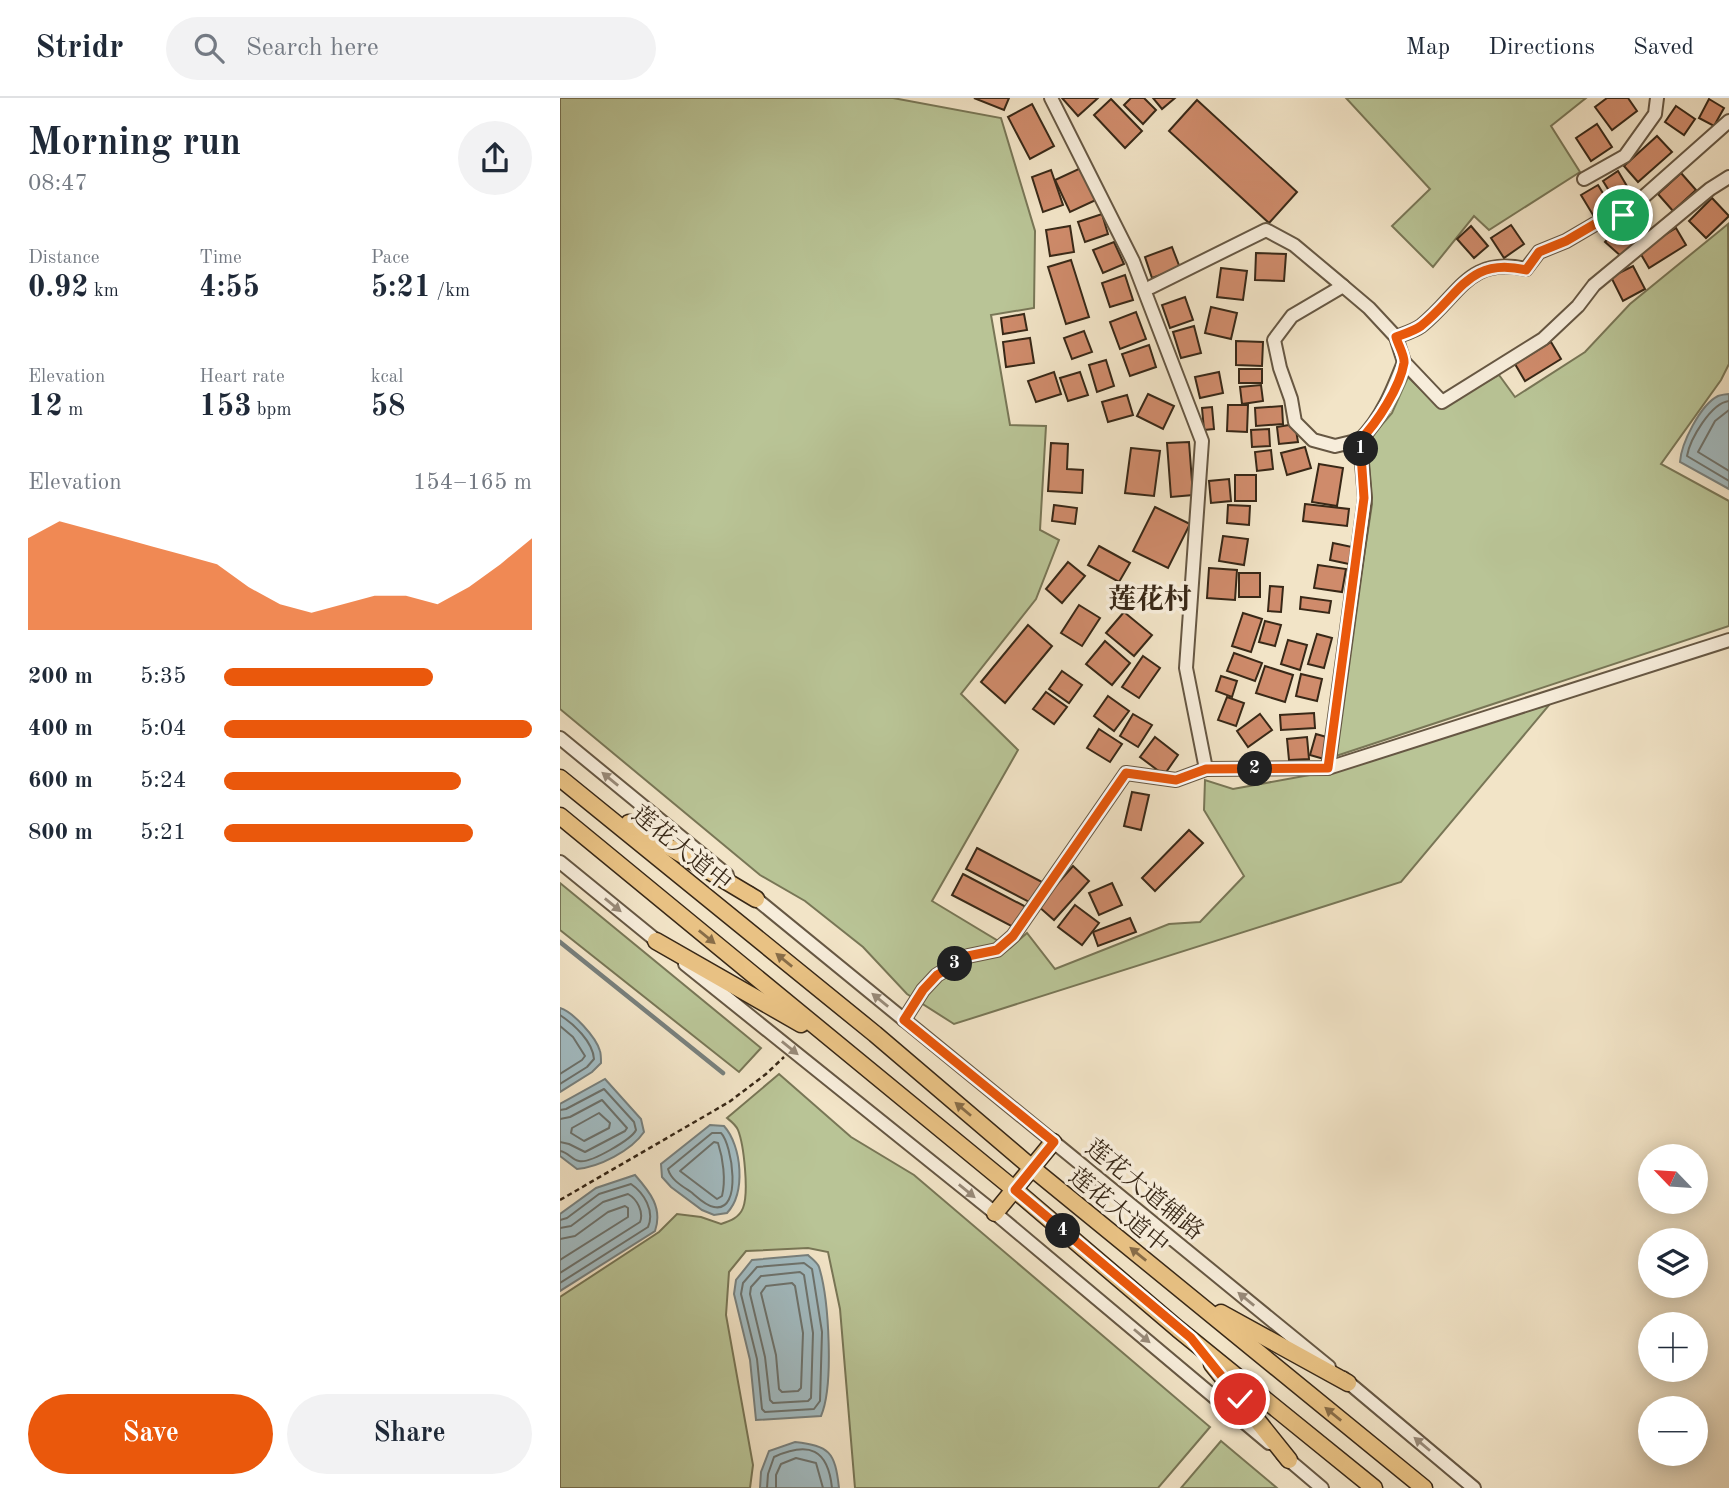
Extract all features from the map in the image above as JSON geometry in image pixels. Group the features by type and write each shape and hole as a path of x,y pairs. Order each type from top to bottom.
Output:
{"main road":[{"name":"莲花大道中","path":"560,778 875,1034 1032,1168 1424,1488"},
{"path":"581,795 756,899"},
{"name":"莲花大道中","path":"560,816 1374,1488"},
{"path":"656,941 849,1053 875,1034"},
{"path":"995,1213 1054,1142"},
{"path":"1184,1293 1348,1383"},
{"path":"1199,1305 1185,1333 1289,1460"}],"street":[{"path":"1051,98 1133,261 1202,441 1186,668 1206,769"},
{"path":"1584,179 1625,156 1655,114 1657,98"},
{"path":"1396,337 1419,328 1479,271 1492,266 1526,270 1539,252 1566,241 1595,224 1623,215 1729,121"},
{"path":"1151,287 1266,230 1294,245 1369,308 1396,337 1404,362 1442,402 1543,339 1578,306 1594,285 1710,189 1729,177"},
{"path":"1343,286 1292,316 1274,340 1295,422 1313,440 1335,446 1360,440 1374,426 1395,387 1404,362"},
{"path":"1328,768 1364,498 1360,440"},
{"path":"904,1020 923,990 937,975 968,956 997,950 1013,936 1126,773 1176,780 1206,769 1328,768 1729,640"},
{"name":"莲花大道辅路","path":"560,738 1474,1488"},
{"path":"560,862 995,1213 1322,1488"}],"path":[{"path":"560,1200 729,1102 766,1074 791,1049"}],"green space":[{"path":"560,98 893,98 1001,118 1035,231 1034,308 991,315 1010,425 1046,426 1040,530 1059,540 1036,599 961,694 1018,750 932,901 1010,948 1027,933 1055,969 1169,924 1200,922 1244,876 1204,810 1205,780 1233,789 1326,772 1550,704 1401,882 954,1024 907,994 863,947 805,901 760,875 560,709"},
{"path":"1346,98 1586,98 1551,126 1580,172 1489,230 1474,216 1433,267 1392,226 1430,189"},
{"path":"1728,224 1729,364 1721,380 1661,464 1729,501 1729,626 1333,757 1372,504 1367,442 1392,413 1408,377 1440,408 1499,375 1515,397 1585,352 1630,304"},
{"path":"560,883 761,1048 739,1072 560,930"},
{"path":"779,1074 851,1137 914,1175 1210,1427 1158,1488 855,1488 840,1309 828,1252 808,1248 746,1251 729,1272 726,1315 753,1465 750,1488 560,1488 560,1297 659,1232 677,1214 701,1217 721,1224 739,1214 746,1192 744,1157 738,1130 727,1118"},
{"path":"1221,1441 1277,1488 1181,1488"}],"water":[{"path":"1729,394 1729,489 1680,462 1698,416 1711,401"},
{"path":"560,1008 571,1014 589,1032 598,1045 601,1063 592,1072 560,1092"},
{"path":"605,1079 641,1119 644,1132 631,1146 614,1157 577,1169 560,1156 560,1104"},
{"path":"710,1125 724,1126 730,1135 735,1145 739,1170 737,1194 733,1204 727,1213 714,1215 702,1210 671,1187 662,1177 661,1164"},
{"path":"635,1175 654,1201 657,1215 655,1231 560,1291 560,1214 596,1188"},
{"path":"808,1255 819,1267 829,1342 828,1385 821,1416 756,1420 750,1360 734,1294 736,1280 752,1260"},
{"path":"795,1442 816,1446 828,1453 835,1466 839,1488 760,1488 761,1472 769,1451"}],"building":[{"path":"974,98 1009,98 1004,110"},
{"path":"1062,98 1098,98 1078,116"},
{"path":"1131,98 1144,98 1156,110 1143,124 1124,105"},
{"path":"1153,98 1175,98 1162,109"},
{"path":"1607,98 1628,98 1637,111 1612,130 1595,107"},
{"path":"1111,99 1142,131 1125,148 1094,115"},
{"path":"1709,99 1724,108 1714,126 1699,118"},
{"path":"1197,100 1297,192 1269,223 1169,131"},
{"path":"1032,104 1054,146 1030,159 1008,117"},
{"path":"1676,106 1695,119 1684,135 1665,122"},
{"path":"1597,124 1612,147 1591,161 1576,138"},
{"path":"1657,136 1672,152 1638,182 1624,166"},
{"path":"1083,167 1098,199 1070,212 1055,180"},
{"path":"1051,170 1063,205 1043,212 1032,177"},
{"path":"1618,171 1631,193 1616,202 1603,181"},
{"path":"1681,173 1696,190 1673,211 1658,194"},
{"path":"1598,185 1610,205 1593,215 1581,195"},
{"path":"1712,198 1729,216 1706,238 1689,221"},
{"path":"1102,214 1108,234 1085,242 1078,222"},
{"path":"1625,220 1642,236 1622,257 1605,242"},
{"path":"1511,225 1524,244 1504,258 1491,238"},
{"path":"1070,226 1074,252 1050,256 1046,230"},
{"path":"1471,226 1488,246 1474,258 1457,239"},
{"path":"1676,228 1686,245 1649,268 1639,251"},
{"path":"1114,242 1124,264 1103,273 1093,250"},
{"path":"1172,247 1180,268 1152,278 1145,257"},
{"path":"1256,253 1286,254 1284,281 1255,280"},
{"path":"1071,260 1089,317 1066,324 1048,267"},
{"path":"1633,266 1645,289 1623,301 1611,277"},
{"path":"1221,268 1247,271 1243,300 1217,297"},
{"path":"1125,275 1133,300 1110,307 1102,283"},
{"path":"1185,297 1193,320 1170,328 1162,305"},
{"path":"1211,307 1237,313 1231,339 1205,333"},
{"path":"1136,312 1146,339 1120,349 1110,322"},
{"path":"1024,314 1027,330 1003,334 1001,318"},
{"path":"1194,326 1201,353 1181,358 1173,332"},
{"path":"1084,331 1092,352 1072,359 1064,338"},
{"path":"1030,338 1034,363 1006,367 1003,342"},
{"path":"1236,341 1263,342 1262,366 1236,365"},
{"path":"1551,342 1561,359 1525,381 1515,364"},
{"path":"1149,345 1156,367 1130,376 1122,354"},
{"path":"1106,360 1114,386 1097,392 1089,365"},
{"path":"1239,369 1262,369 1262,383 1239,383"},
{"path":"1054,372 1061,394 1036,402 1028,381"},
{"path":"1080,372 1088,395 1068,401 1060,378"},
{"path":"1219,372 1223,393 1200,398 1195,377"},
{"path":"1261,385 1263,401 1242,404 1240,387"},
{"path":"1148,394 1174,406 1163,429 1137,416"},
{"path":"1127,395 1133,415 1108,422 1102,402"},
{"path":"1228,405 1248,405 1247,432 1227,431"},
{"path":"1282,406 1283,424 1256,426 1255,408"},
{"path":"1212,407 1214,429 1204,430 1202,408"},
{"path":"1295,424 1298,442 1279,444 1277,427"},
{"path":"1269,429 1270,446 1252,447 1251,430"},
{"path":"1189,442 1193,495 1171,497 1167,443"},
{"path":"1051,443 1068,444 1067,469 1083,470 1082,493 1048,491"},
{"path":"1305,447 1311,468 1287,475 1281,453"},
{"path":"1131,448 1160,451 1154,496 1125,493"},
{"path":"1271,450 1273,469 1257,471 1255,452"},
{"path":"1319,464 1343,468 1337,506 1312,502"},
{"path":"1235,475 1256,475 1256,501 1235,501"},
{"path":"1229,479 1231,501 1211,503 1209,481"},
{"path":"1305,504 1349,509 1347,526 1303,521"},
{"path":"1054,505 1077,508 1075,524 1052,521"},
{"path":"1228,505 1250,506 1249,525 1227,523"},
{"path":"1155,507 1190,524 1168,568 1133,551"},
{"path":"1223,536 1248,539 1244,565 1219,561"},
{"path":"1333,543 1352,547 1349,564 1330,560"},
{"path":"1099,546 1130,563 1119,582 1088,565"},
{"path":"1068,562 1085,576 1062,603 1046,589"},
{"path":"1318,565 1346,569 1342,592 1314,588"},
{"path":"1209,568 1237,570 1235,600 1207,598"},
{"path":"1239,573 1260,573 1260,597 1239,597"},
{"path":"1270,586 1283,587 1281,612 1268,611"},
{"path":"1301,597 1331,601 1329,613 1300,609"},
{"path":"1079,605 1100,618 1082,646 1061,633"},
{"path":"1124,612 1152,635 1134,656 1106,633"},
{"path":"1243,613 1262,619 1251,652 1232,646"},
{"path":"1265,621 1281,625 1275,646 1259,642"},
{"path":"1028,625 1052,646 1005,703 981,682"},
{"path":"1317,634 1332,638 1324,668 1308,664"},
{"path":"1288,640 1307,645 1300,670 1281,664"},
{"path":"1105,641 1130,663 1112,685 1086,664"},
{"path":"1234,653 1262,663 1255,681 1227,671"},
{"path":"1143,656 1160,668 1139,698 1122,687"},
{"path":"1265,666 1293,675 1285,702 1256,693"},
{"path":"1062,671 1082,685 1069,703 1049,689"},
{"path":"1301,674 1322,679 1317,701 1296,696"},
{"path":"1221,676 1237,681 1232,697 1216,691"},
{"path":"1046,692 1067,707 1054,724 1033,709"},
{"path":"1108,696 1129,711 1114,731 1094,716"},
{"path":"1227,697 1244,703 1236,726 1218,720"},
{"path":"1314,713 1315,728 1281,730 1280,715"},
{"path":"1133,714 1152,725 1138,747 1120,736"},
{"path":"1260,714 1272,730 1248,747 1237,731"},
{"path":"1099,729 1122,744 1110,762 1087,748"},
{"path":"1316,734 1330,738 1324,759 1310,755"},
{"path":"1155,737 1178,755 1164,775 1140,757"},
{"path":"1307,737 1309,759 1289,760 1287,739"},
{"path":"1132,792 1149,795 1141,830 1124,826"},
{"path":"1189,830 1203,843 1155,891 1142,878"},
{"path":"977,848 1042,882 1031,903 966,869"},
{"path":"1073,866 1089,881 1054,920 1038,906"},
{"path":"963,874 1028,908 1017,929 952,895"},
{"path":"1112,883 1122,905 1099,915 1089,893"},
{"path":"1075,905 1099,923 1082,945 1058,927"},
{"path":"1130,918 1136,932 1098,946 1093,932"}],"waterway":[{"path":"560,942 723,1073"}],"district":[{"name":"莲花村","path":"1150,598"}],"route":[{"path":"1240,1399 1191,1338 1015,1190 1054,1142 904,1020 923,990 937,975 968,956 997,950 1013,936 1096,820 1126,773 1176,780 1206,769 1328,768 1364,498 1360,440 1374,426 1395,387 1404,362 1396,337 1419,328 1479,271 1492,266 1526,270 1539,252 1566,241 1595,224 1623,215"}]}
